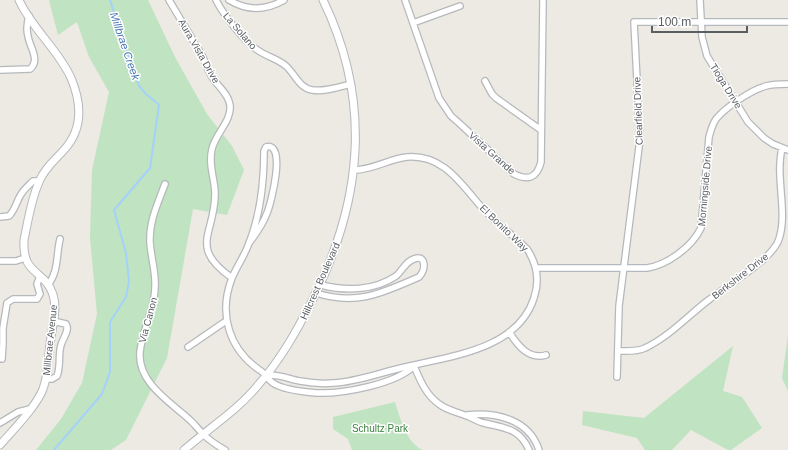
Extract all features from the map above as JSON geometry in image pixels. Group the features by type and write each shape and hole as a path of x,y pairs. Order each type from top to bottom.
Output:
{"street":[{"path":"0,261 16,261 25,258 23,250 24,240 39,181 44,172 70,144 75,136 78,126 78,103 76,90 65,66 19,0"},
{"name":"Aura Vista Drive","path":"169,0 201,53 213,79 223,90 230,103 230,111 212,149 211,171 215,194 207,241 211,259 232,278"},
{"name":"La Solano","path":"216,0 225,14 250,44 264,55 284,64 304,87 318,91 351,84"},
{"path":"229,0 244,7 261,9 270,7 284,0"},
{"name":"Hillcrest Boulevard","path":"184,450 239,405 267,375 289,345 320,285 336,248 342,229 348,208 354,170 355,127 351,84 340,41 323,0"},
{"name":"Vista Grande","path":"405,0 434,88 445,107 459,124 514,174 527,178 534,175 539,170 541,162 543,0"},
{"name":"Tioga Drive","path":"700,0 702,38 707,56 748,122 764,138 785,149"},
{"path":"413,23 460,6"},
{"path":"0,70 30,69 35,63 28,37 27,26 29,16"},
{"name":"Clearfield Drive","path":"617,377 619,306 640,139 634,22 788,22"},
{"path":"486,81 492,94 496,98 541,130"},
{"name":"Morningside Drive","path":"537,268 647,268 658,266 673,257 698,236 702,228 711,128 723,112 736,102 758,89 766,86 788,84"},
{"name":"El Bonito Way","path":"249,243 262,197 264,151 266,147 270,146 275,150 276,158 272,199 262,225 249,243 232,278 226,299 226,322 230,335 237,348 252,365 267,375 272,383 286,388 308,392 334,393 382,383 405,374 414,366"},
{"name":"Berkshire Drive","path":"618,351 643,349 656,342 745,274 773,250 780,237 782,221 779,160 785,149"},
{"name":"El Bonito Way","path":"267,375 278,375 309,382 334,383 402,367 414,366 486,346 509,332 518,324 532,304 536,292 537,268 533,257 527,249 493,218 458,179 444,167 428,160 407,157 368,169 354,170"},
{"path":"0,217 9,216 13,212 19,196 33,181 39,181"},
{"name":"Via Canon","path":"165,184 150,230 156,280 155,292 141,345 140,355 144,373 161,395 191,421 203,434 225,450"},
{"path":"48,285 56,271 57,250 60,239"},
{"name":"Millbrae Avenue","path":"0,445 30,409 43,389 46,379 54,299 48,285 28,264 25,258"},
{"path":"316,293 325,296 344,298 364,298 419,277 425,268 424,263 418,258 413,259 396,276 382,283 363,288 337,289 320,285"},
{"path":"2,359 2,328 7,303 13,299 37,299 40,294 37,284 40,276"},
{"path":"46,379 52,379 57,376 60,363 61,346 68,330 66,324 53,321"},
{"path":"188,347 226,322"},
{"path":"509,332 517,345 529,354 535,356 546,355"},
{"path":"414,366 425,389 432,398 446,409 466,415 483,423 509,428 520,436 529,450"},
{"path":"0,423 18,412 30,409"},
{"path":"466,415 484,414 512,420 533,436 539,450"}],"green space":[{"path":"49,0 148,0 175,57 207,114 232,146 244,170 227,215 193,209 167,358 126,440 111,450 36,450 61,419 82,383 97,314 90,238 92,170 109,92 89,57 77,22 58,35"},
{"path":"788,335 788,391 782,378"},
{"path":"733,346 723,391 742,397 762,428 731,450 728,450 691,430 672,450 645,450 637,438 582,425 583,411 644,418"},
{"name":"Schultz Park","path":"395,402 408,436 417,447 423,450 352,450 348,439 333,429 333,417"}],"waterway":[{"name":"Millbrae Creek","path":"54,450 102,394 110,372 110,322 126,297 129,281 126,253 114,210 150,168 159,105 139,86 110,0"}]}
